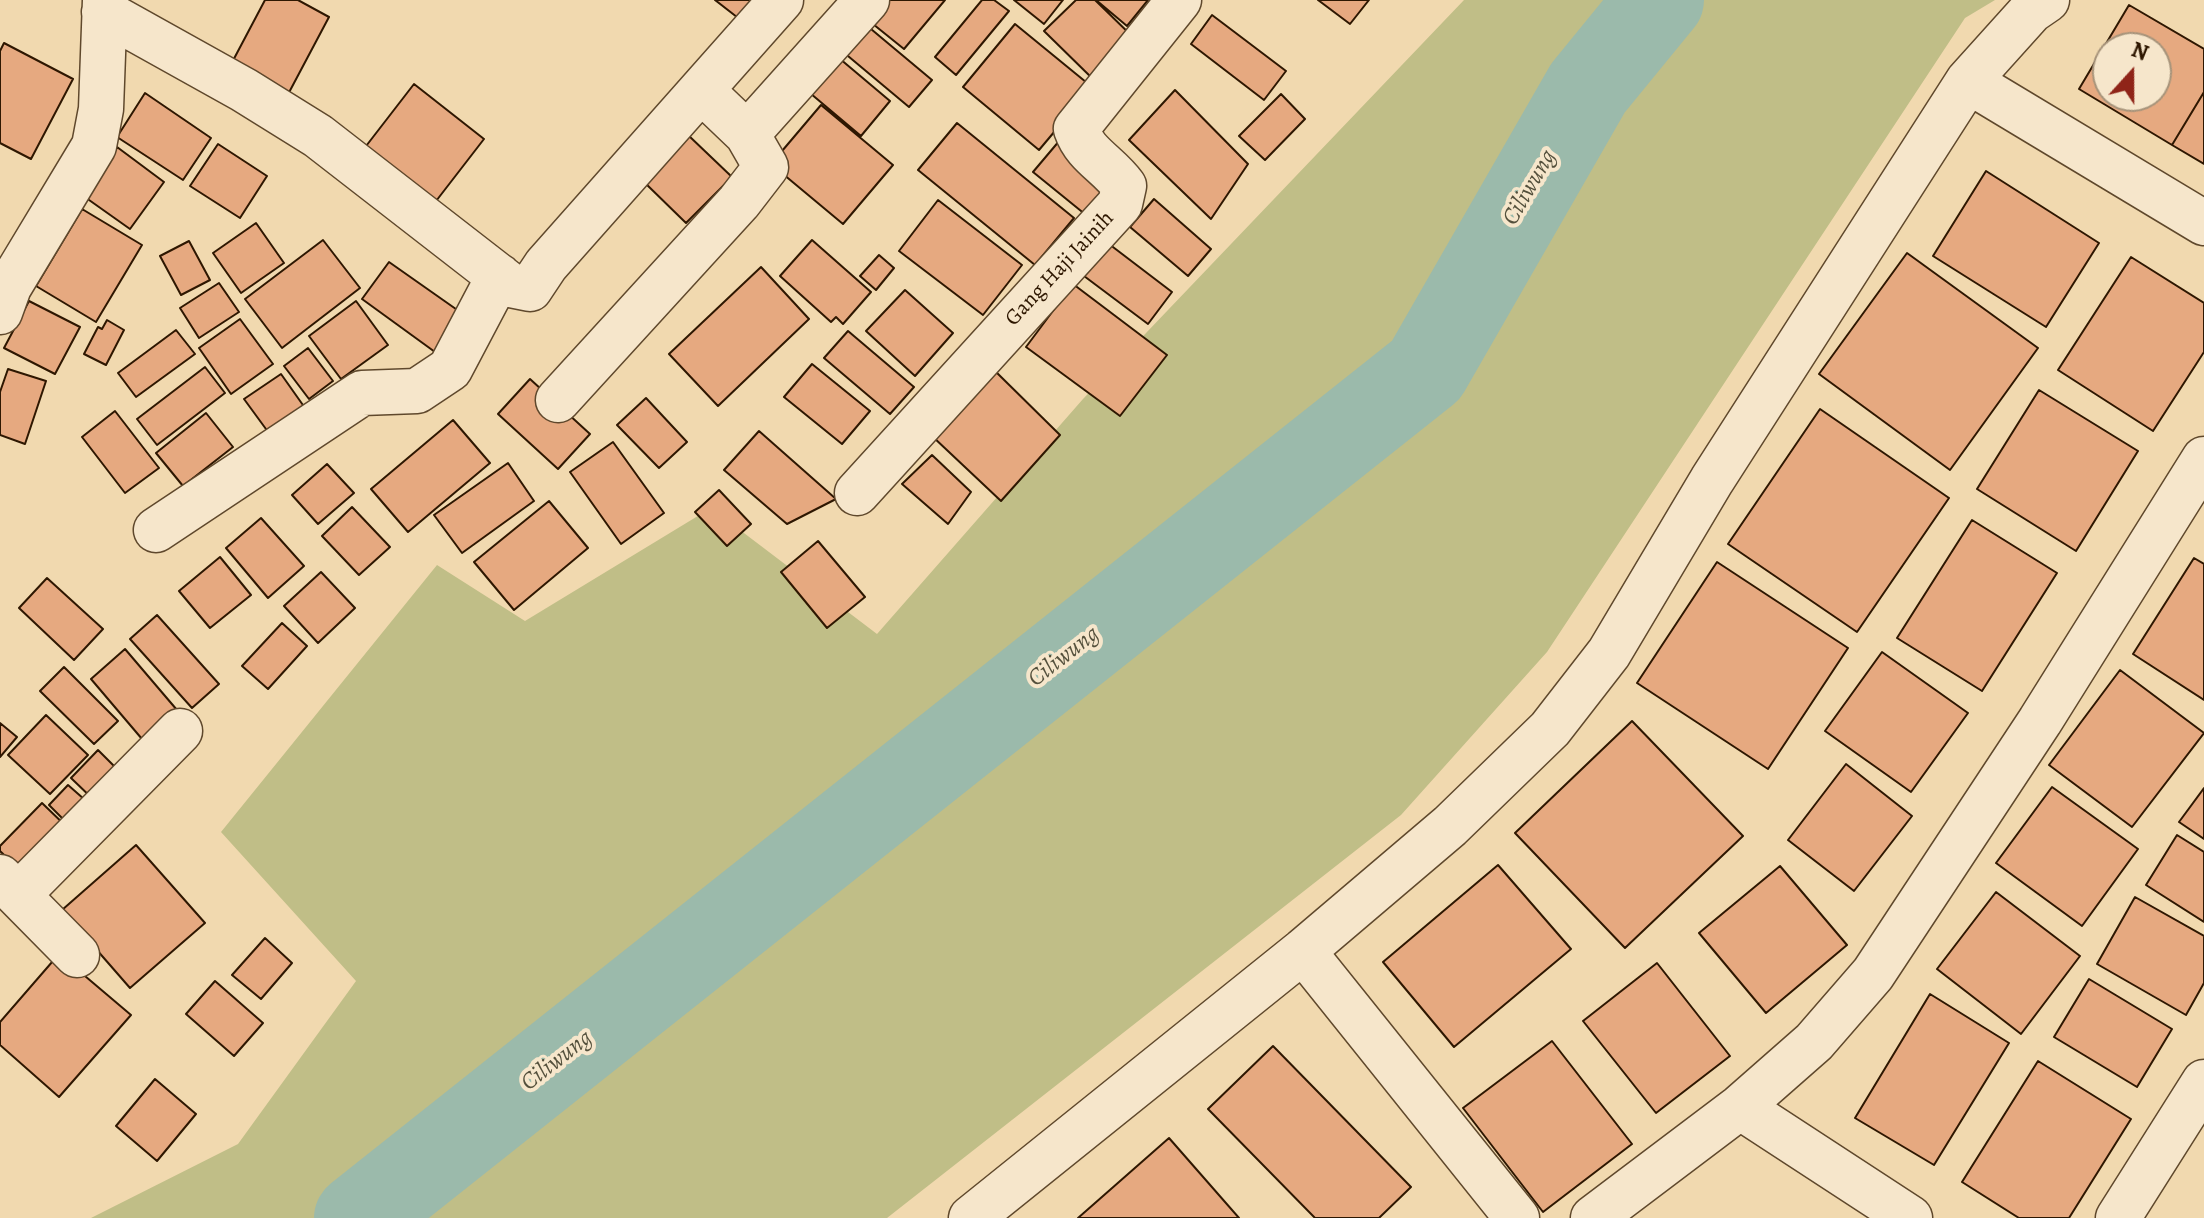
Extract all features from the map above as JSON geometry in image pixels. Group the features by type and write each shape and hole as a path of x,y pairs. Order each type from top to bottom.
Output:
{"street":[{"path":"0,312 9,287 94,146 101,109 104,6 318,136 510,285 530,289 546,265 781,0"},
{"path":"747,134 867,0"},
{"name":"Gang Haji Jainih","path":"857,493 1120,204 1124,186 1115,173 1084,149 1076,129 1179,0"},
{"path":"971,1218 1303,951 1450,826 1550,729 1609,653 1712,480 1968,81 2031,11 2047,0"},
{"path":"1968,81 2204,223"},
{"path":"558,400 739,202 766,167 747,134 702,91"},
{"path":"156,530 362,393 417,391 450,369 499,276"},
{"path":"1593,1218 1740,1107 1814,1042 1873,974 2040,721 2204,459"},
{"path":"77,955 9,886 180,731"},
{"path":"1303,951 1517,1218"},
{"path":"2118,1218 2204,1082"},
{"path":"1740,1107 1910,1218"}],"shaded area":[{"path":"1464,0 1995,0 1965,18 1547,652 1401,815 887,1218 91,1218 238,1144 356,981 221,832 437,565 525,621 711,508 877,634 1083,399"}],"building":[{"path":"265,0 298,0 329,17 285,100 228,70"},
{"path":"715,0 758,0 742,21"},
{"path":"877,0 945,0 904,49 863,16"},
{"path":"982,0 994,0 1009,11 956,75 935,57"},
{"path":"1014,0 1063,0 1044,24"},
{"path":"1076,0 1095,0 1137,41 1096,82 1044,31"},
{"path":"1096,0 1148,0 1127,26"},
{"path":"1318,0 1369,0 1350,24"},
{"path":"2129,5 2204,49 2204,92 2172,145 2117,112 2172,112 2172,32 2113,32"},
{"path":"1212,15 1286,71 1264,100 1191,44"},
{"path":"865,24 932,80 909,107 842,51"},
{"path":"1015,24 1092,87 1039,150 963,87"},
{"path":"4,43 73,79 31,159 0,143 0,51"},
{"path":"833,53 890,101 861,136 804,88"},
{"path":"2092,67 2092,97 2079,89"},
{"path":"414,84 484,139 433,205 363,150"},
{"path":"1175,90 1248,164 1211,219 1129,140"},
{"path":"2204,92 2204,164 2172,145"},
{"path":"145,93 211,138 183,180 117,137"},
{"path":"1281,94 1305,119 1265,160 1239,136"},
{"path":"821,105 893,165 843,224 771,164"},
{"path":"957,123 1074,218 1035,265 918,170"},
{"path":"688,135 732,177 686,223 643,181"},
{"path":"1060,140 1112,183 1086,215 1033,172"},
{"path":"218,144 267,176 240,218 190,186"},
{"path":"117,147 164,182 130,229 82,195"},
{"path":"1986,171 2099,243 2046,327 1933,256"},
{"path":"1154,199 1211,249 1188,276 1130,227"},
{"path":"938,200 1022,265 983,315 899,251"},
{"path":"82,209 142,245 96,322 36,286"},
{"path":"256,223 284,263 241,293 213,253"},
{"path":"323,240 360,288 282,348 245,299"},
{"path":"812,240 871,292 843,324 836,317 831,322 780,276"},
{"path":"189,241 210,280 181,295 160,256"},
{"path":"1109,244 1172,292 1148,324 1084,276"},
{"path":"1907,253 2038,348 1950,470 1819,374"},
{"path":"879,255 894,268 876,290 860,276"},
{"path":"2131,257 2204,303 2204,352 2153,431 2058,370"},
{"path":"389,262 463,314 435,352 362,299"},
{"path":"761,267 809,319 718,406 669,354"},
{"path":"219,283 239,312 199,338 180,308"},
{"path":"1073,284 1167,355 1120,416 1026,347"},
{"path":"905,290 953,333 915,376 866,331"},
{"path":"29,301 80,327 55,374 4,348"},
{"path":"356,301 388,345 341,379 309,336"},
{"path":"240,319 273,364 231,394 199,348"},
{"path":"107,320 124,330 106,365 84,354 98,327 102,329"},
{"path":"176,330 195,354 136,397 118,373"},
{"path":"848,331 914,387 890,414 824,358"},
{"path":"308,348 333,381 309,399 284,366"},
{"path":"812,364 870,411 842,444 784,397"},
{"path":"205,367 225,393 157,445 137,419"},
{"path":"992,368 1060,435 1001,501 932,436"},
{"path":"8,369 46,381 25,444 0,435 0,392"},
{"path":"281,374 310,415 274,440 244,399"},
{"path":"530,379 590,434 558,469 498,414"},
{"path":"2039,390 2138,451 2076,551 1977,489"},
{"path":"646,398 687,442 659,468 617,425"},
{"path":"1820,409 1949,498 1857,632 1728,544"},
{"path":"115,411 159,468 125,493 82,437"},
{"path":"206,413 233,447 183,486 156,453"},
{"path":"453,420 490,463 408,532 371,489"},
{"path":"759,431 836,499 787,524 724,470"},
{"path":"613,442 664,513 621,544 570,472"},
{"path":"932,455 971,492 948,524 902,484"},
{"path":"508,463 534,501 462,553 434,515"},
{"path":"327,464 354,493 318,524 292,495"},
{"path":"719,490 751,524 727,546 695,512"},
{"path":"549,501 588,548 514,610 474,562"},
{"path":"352,507 390,547 359,575 322,536"},
{"path":"261,518 304,566 268,598 226,548"},
{"path":"1972,520 2057,573 1982,691 1897,638"},
{"path":"818,541 865,597 827,628 781,572"},
{"path":"220,557 251,595 210,628 179,591"},
{"path":"2194,558 2204,564 2204,700 2133,654"},
{"path":"1717,562 1848,648 1768,769 1637,683"},
{"path":"321,572 355,608 318,643 284,606"},
{"path":"47,578 103,629 74,660 19,608"},
{"path":"157,615 219,684 192,708 130,639"},
{"path":"282,623 307,646 268,689 242,666"},
{"path":"125,649 177,710 142,739 91,679"},
{"path":"1882,652 1968,713 1911,792 1825,731"},
{"path":"64,667 118,721 94,744 40,691"},
{"path":"2120,670 2204,733 2132,827 2049,765"},
{"path":"46,715 88,755 50,794 8,755"},
{"path":"1632,721 1743,836 1625,948 1515,833"},
{"path":"0,723 17,737 0,757"},
{"path":"98,750 124,776 97,803 71,778"},
{"path":"1846,764 1912,816 1854,891 1788,840"},
{"path":"68,785 93,807 72,828 49,805"},
{"path":"2052,787 2138,849 2082,926 1996,863"},
{"path":"2204,788 2204,839 2179,822"},
{"path":"42,803 71,831 26,876 0,851 0,846"},
{"path":"2177,835 2204,852 2204,922 2146,885"},
{"path":"136,845 205,923 130,988 62,910"},
{"path":"1498,865 1571,949 1454,1047 1383,962"},
{"path":"1780,866 1847,945 1766,1013 1699,933"},
{"path":"1996,892 2080,956 2021,1034 1937,969"},
{"path":"2135,897 2204,936 2204,983 2186,1015 2097,964"},
{"path":"265,938 292,963 261,999 232,975"},
{"path":"59,954 131,1015 59,1097 0,1045 0,1022"},
{"path":"1657,963 1730,1056 1656,1113 1583,1021"},
{"path":"2089,979 2172,1029 2137,1087 2054,1037"},
{"path":"215,981 263,1023 234,1056 186,1014"},
{"path":"1930,994 2009,1043 1934,1165 1855,1118"},
{"path":"1552,1041 1632,1144 1543,1212 1463,1108"},
{"path":"1273,1046 1411,1187 1379,1218 1315,1218 1208,1109"},
{"path":"2038,1061 2131,1119 2069,1218 2019,1218 1962,1182"},
{"path":"155,1079 196,1114 157,1161 116,1126"},
{"path":"1169,1138 1239,1218 1078,1218"}],"waterway":[{"name":"Ciliwung","path":"358,1218 1426,370 1588,88 1660,0"}]}
